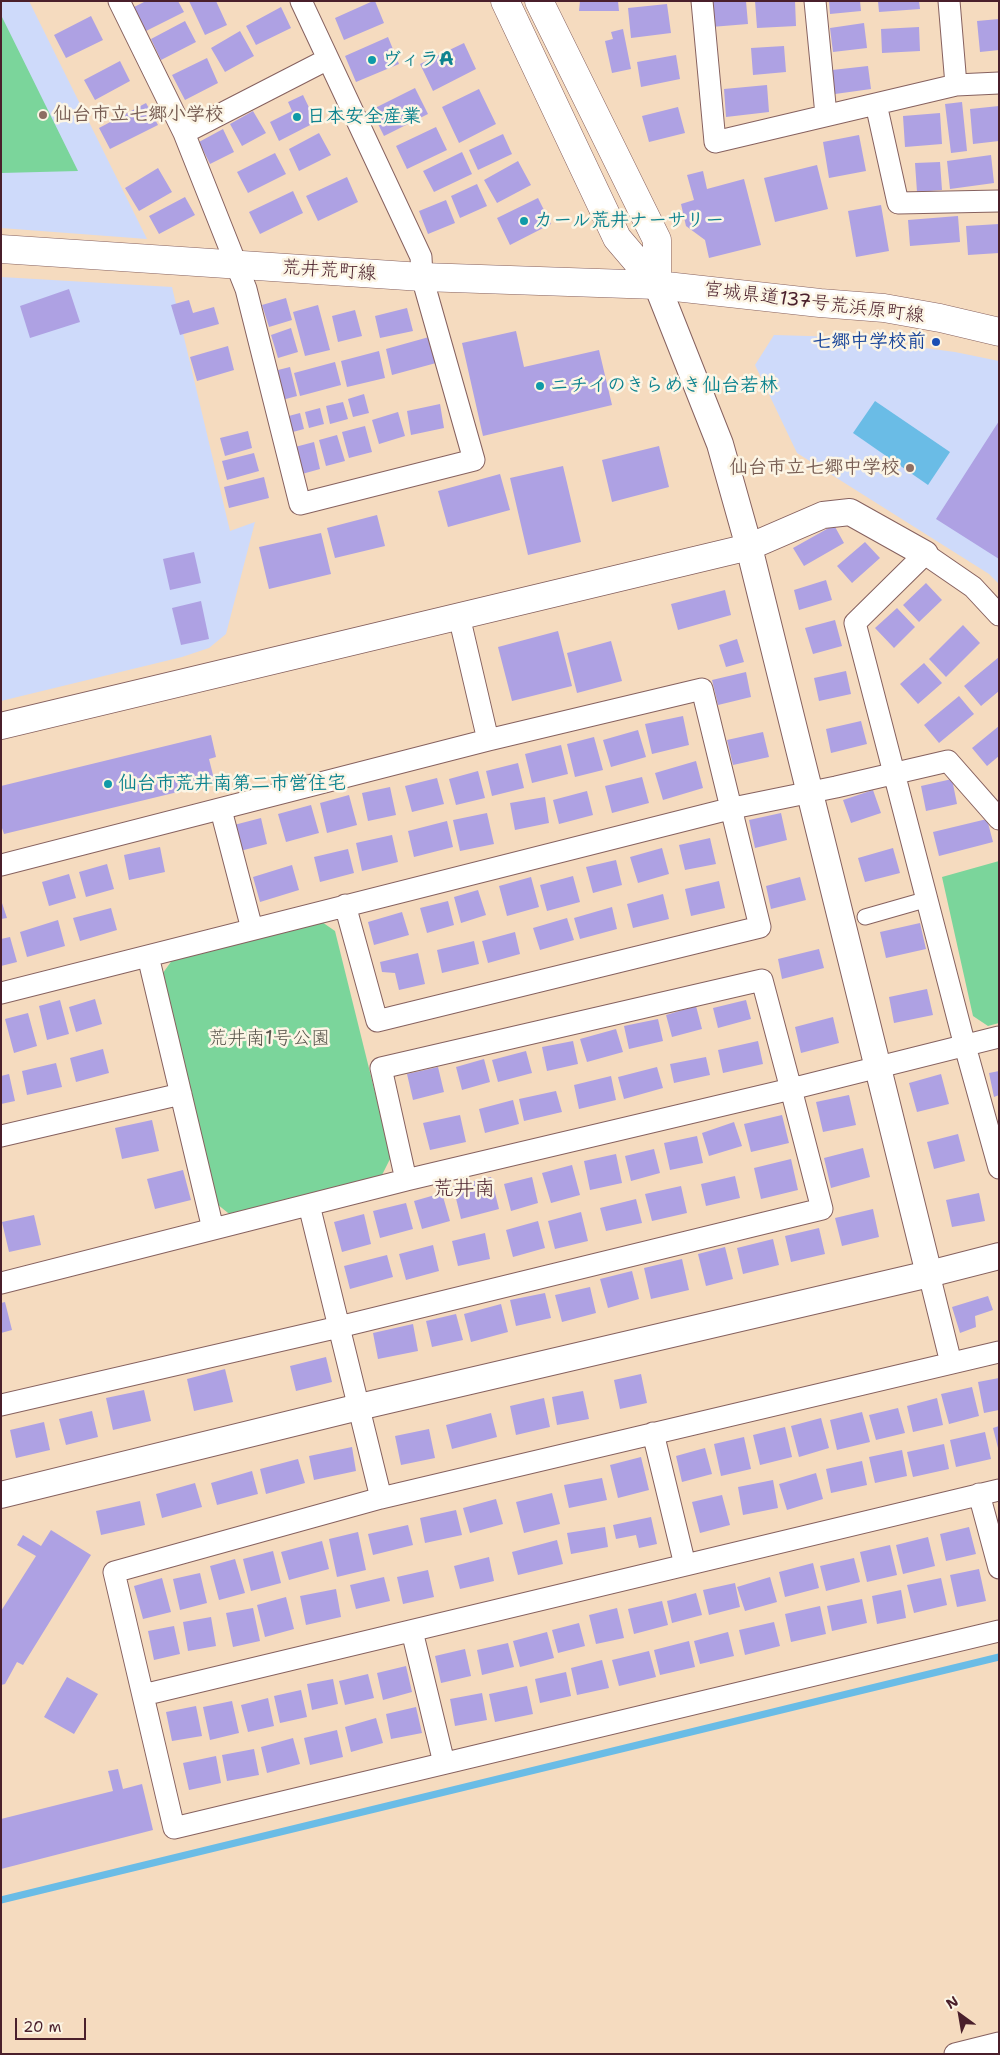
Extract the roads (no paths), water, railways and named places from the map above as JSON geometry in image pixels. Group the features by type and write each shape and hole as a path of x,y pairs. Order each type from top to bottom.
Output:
{"main road":[{"path":"505,1 617,238 657,285"},
{"path":"540,1 656,240 657,285"},
{"name":"荒井荒町線","path":"1,249 422,277 657,285"},
{"name":"宮城県道137号荒浜原町線","path":"657,285 884,308 940,318 999,332"}],"street":[{"path":"120,1 184,133 246,289 300,504 474,460 422,277 421,257 301,1"},
{"path":"702,1 715,142 956,85 999,83"},
{"path":"815,1 826,116"},
{"path":"949,1 956,85"},
{"path":"184,133 328,59"},
{"path":"876,104 898,203 999,201"},
{"path":"657,285 720,444 749,547 952,1363"},
{"path":"1,726 749,547 823,515 850,512 925,554 973,587 999,615"},
{"path":"925,554 856,623 965,1046 999,1168"},
{"path":"459,616 488,740"},
{"path":"1,865 488,740 702,688 733,808 760,927 377,1021 345,905"},
{"path":"1,993 733,808 948,761 999,819"},
{"path":"221,810 252,929"},
{"path":"864,917 928,899"},
{"path":"148,956 213,1229"},
{"path":"1,1405 340,1327 822,1208 762,980 380,1068 406,1180"},
{"path":"1,1283 406,1180 791,1089 999,1037"},
{"path":"1,1136 181,1094"},
{"path":"309,1205 381,1498"},
{"path":"1,1495 359,1407 999,1256"},
{"path":"999,1352 381,1498 114,1572 174,1828 999,1631"},
{"path":"653,1434 685,1565"},
{"path":"143,1695 989,1492 999,1568"},
{"path":"412,1631 444,1763"},
{"path":"955,2054 999,2043"}],"water":[{"path":"875,401 950,452 928,485 853,433"}],"waterway":[{"path":"1,1900 999,1657"}],"place":[{"name":"ヴィラA","path":"372,60"},
{"name":"仙台市立七郷小学校","path":"43,115"},
{"name":"日本安全産業","path":"297,117"},
{"name":"カール荒井ナーサリー","path":"524,221"},
{"name":"七郷中学校前","path":"936,342"},
{"name":"ニチイのきらめき仙台若林","path":"540,386"},
{"name":"仙台市立七郷中学校","path":"910,468"},
{"name":"仙台市荒井南第二市営住宅","path":"108,784"}],"district":[{"name":"荒井南","path":"464,1190"}],"park label":[{"name":"荒井南1号公園","path":"269,1039"}]}
